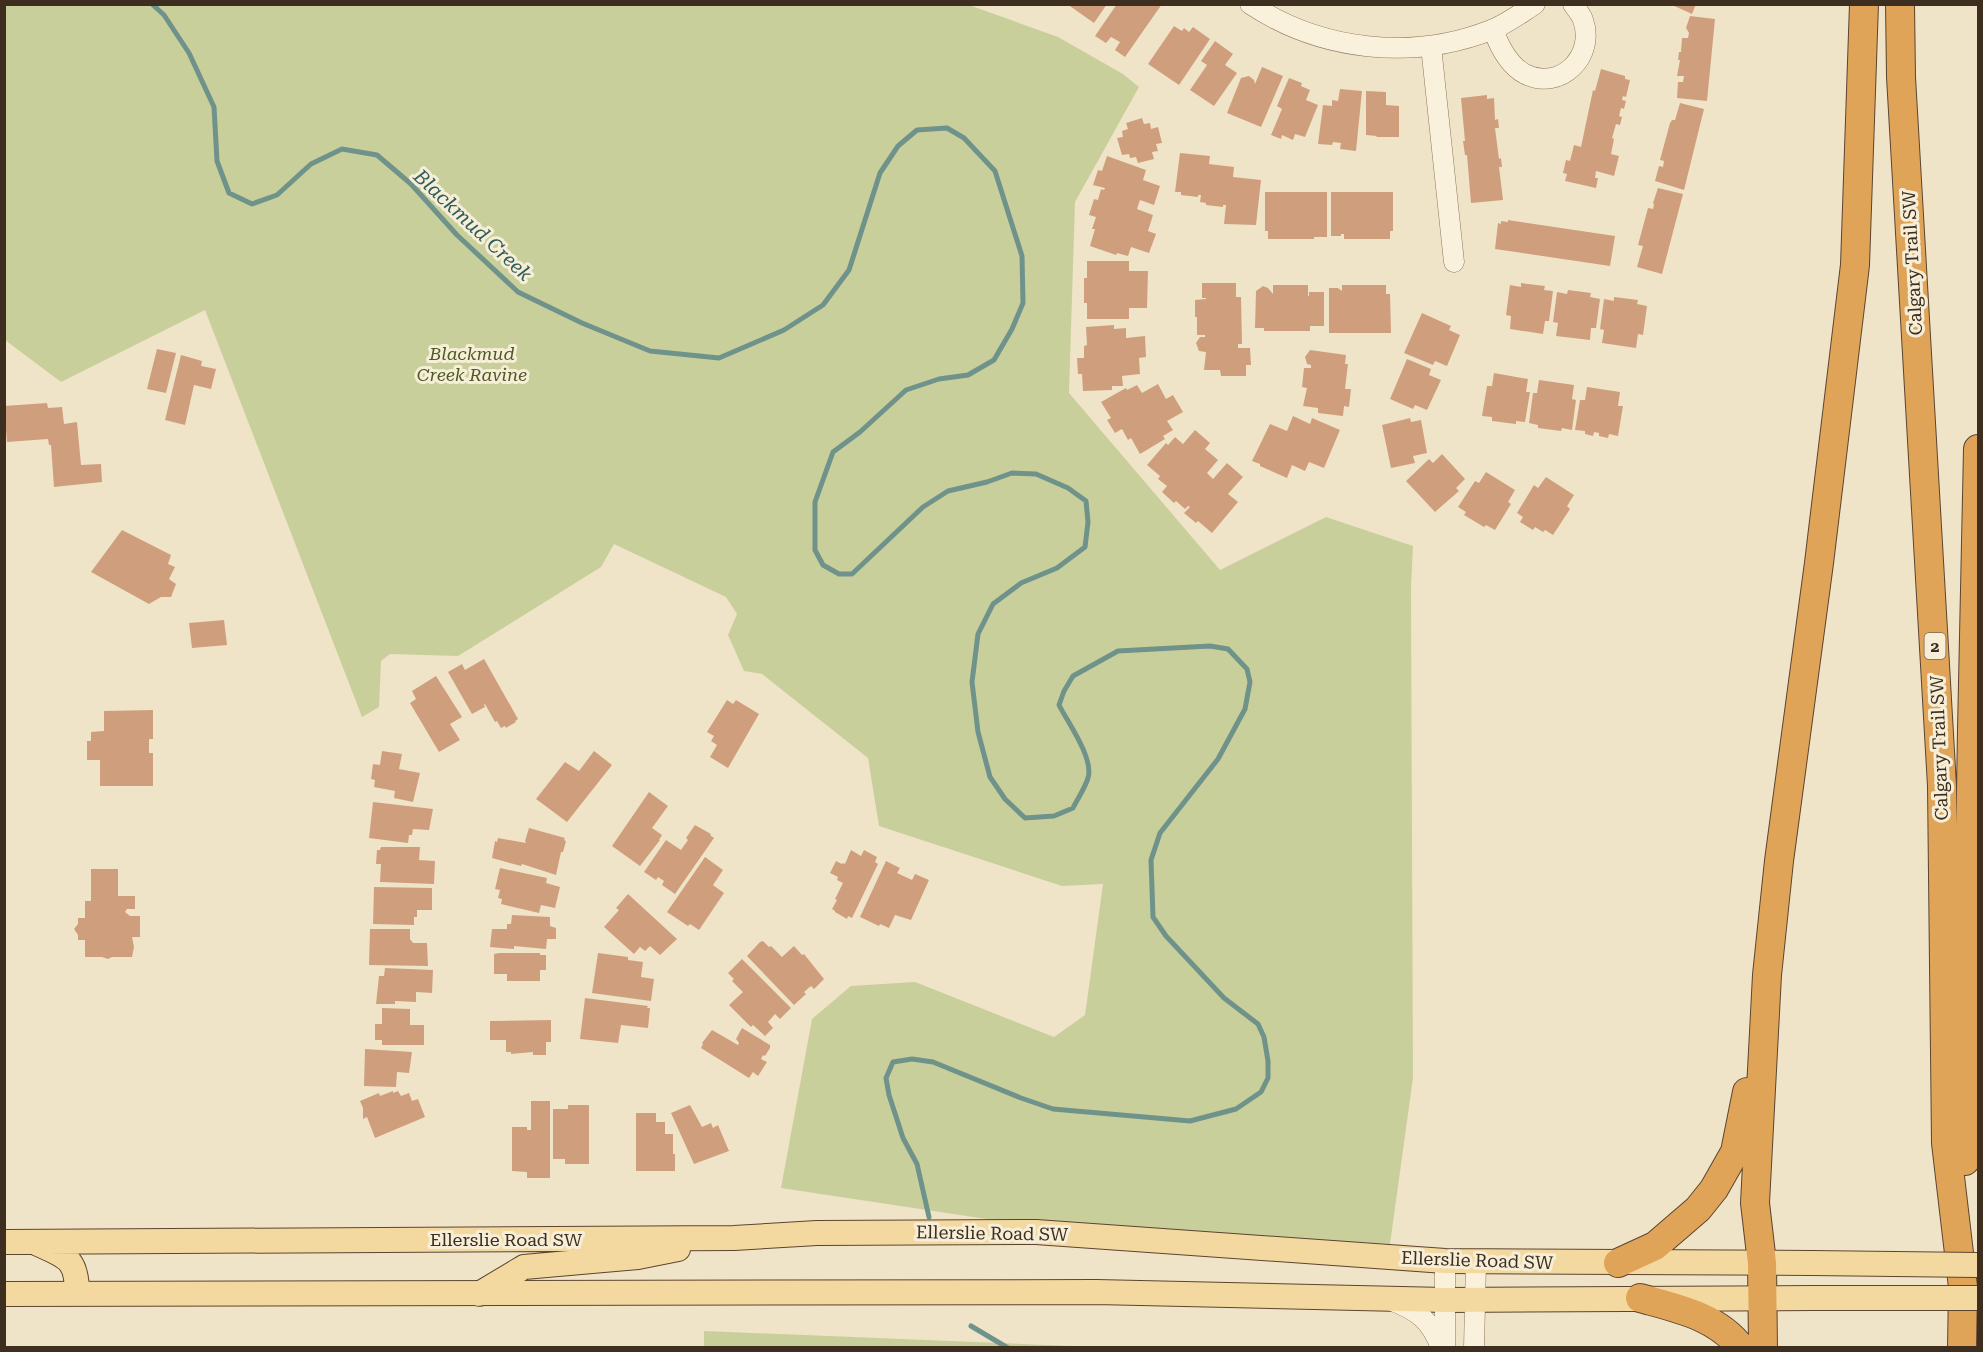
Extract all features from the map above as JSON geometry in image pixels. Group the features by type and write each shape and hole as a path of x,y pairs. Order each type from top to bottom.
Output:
{"highway":[{"path":"1763,1347 1762,1263 1755,1203 1767,975 1779,861 1821,552 1855,265 1864,4"},
{"name":"Calgary Trail SW","path":"1900,4 1901,77 1942,786 1946,1143 1974,1283 1962,1347"},
{"path":"1974,1283 1972,730 1978,449"},
{"path":"1618,1263 1655,1246 1698,1209 1725,1171 1735,1152 1767,975"},
{"path":"1640,1298 1693,1313 1718,1326 1741,1347"}],"main road":[{"name":"Ellerslie Road SW","path":"4,1242 734,1238 817,1233 1036,1232 1445,1261 1810,1263 1974,1283"},
{"path":"479,1294 524,1267 638,1257 734,1238"},
{"path":"33,1242 57,1252 70,1263 75,1269 77,1293"},
{"name":"Ellerslie Road SW","path":"4,1294 1096,1292 1474,1300 1813,1298 1974,1283"}],"street":[{"path":"1250,4 1288,26 1326,40 1374,47 1431,46 1460,40 1493,29 1535,4"},
{"path":"1493,29 1509,61 1523,73 1538,79 1554,78 1569,71 1579,60 1584,47 1586,34 1582,18 1573,4"},
{"path":"1431,46 1454,262"},
{"path":"1443,1347 1445,1261"},
{"path":"1474,1347 1476,1262"},
{"path":"1384,1298 1404,1305 1420,1315 1431,1326 1443,1347"}],"green space":[{"name":"Blackmud Creek Ravine","path":"4,5 969,5 1058,37 1123,74 1139,87 1075,202 1069,393 1220,570 1326,517 1413,546 1411,588 1413,1078 1390,1244 1020,1224 781,1188 812,1019 851,986 915,982 1054,1037 1085,1015 1103,884 1062,886 879,826 868,758 762,674 744,671 728,635 737,614 726,597 614,544 601,567 458,656 390,654 381,661 379,707 362,717 205,310 61,382 5,340"},
{"path":"704,1331 1097,1347 704,1348"}],"building":[{"path":"1067,4 1107,4 1094,23"},
{"path":"1117,4 1162,4 1125,57 1115,50 1120,42 1111,37 1106,43 1095,36"},
{"path":"1670,4 1696,4 1692,14"},
{"path":"1690,16 1715,19 1707,101 1677,98 1678,82 1683,82 1684,76 1677,76 1679,52 1681,52 1682,38 1688,38 1689,33 1686,28"},
{"path":"1174,26 1182,31 1184,28 1189,32 1193,27 1210,39 1179,85 1148,64"},
{"path":"1215,41 1233,54 1225,65 1237,73 1214,106 1190,90 1207,65 1201,61"},
{"path":"1262,67 1283,76 1261,127 1227,113 1241,78 1249,76 1255,84"},
{"path":"1601,69 1625,76 1625,79 1630,80 1626,97 1623,96 1622,100 1626,101 1619,116 1622,117 1620,125 1616,124 1612,138 1614,139 1611,154 1619,156 1614,176 1596,171 1595,178 1598,178 1596,188 1565,181 1567,174 1563,173 1566,160 1570,161 1574,145 1581,147 1593,90 1595,91"},
{"path":"1289,78 1302,83 1301,86 1310,90 1306,100 1318,105 1305,137 1295,134 1293,140 1282,135 1281,139 1271,135 1282,109 1277,106"},
{"path":"1340,89 1362,91 1356,151 1340,149 1341,143 1318,144 1323,105 1332,106 1332,100 1338,101"},
{"path":"1366,91 1386,92 1386,105 1399,106 1399,137 1366,135"},
{"path":"1487,95 1487,99 1494,98 1495,120 1498,119 1499,128 1495,128 1502,167 1499,167 1503,200 1471,203 1467,155 1465,155 1463,141 1465,141 1461,98"},
{"path":"1680,103 1704,109 1684,190 1655,181 1659,166 1663,167 1664,161 1660,160 1670,123 1675,120"},
{"path":"1142,118 1144,124 1150,123 1151,129 1158,127 1162,143 1156,144 1158,151 1152,152 1154,159 1138,163 1136,157 1130,158 1129,154 1122,155 1117,138 1123,137 1122,131 1128,129 1126,123"},
{"path":"1180,153 1210,156 1209,164 1234,167 1233,177 1261,180 1256,225 1224,224 1226,205 1223,207 1206,205 1200,202 1201,195 1198,197 1175,192"},
{"path":"1107,156 1146,170 1143,180 1160,186 1154,205 1140,200 1137,209 1153,215 1148,231 1156,234 1149,253 1131,247 1128,256 1117,253 1116,255 1090,246 1096,217 1089,215 1094,199 1098,200 1101,189 1105,188 1093,185 1098,170 1102,171"},
{"path":"1658,188 1683,194 1662,274 1637,267 1643,246 1638,245 1648,208 1653,209"},
{"path":"1265,192 1327,192 1327,237 1268,239 1268,231 1265,231"},
{"path":"1331,192 1393,192 1393,231 1390,231 1390,239 1344,239 1344,234 1331,236"},
{"path":"1508,220 1615,236 1610,266 1495,249 1498,223 1508,222"},
{"path":"1087,261 1129,261 1129,271 1148,271 1147,308 1129,308 1129,319 1087,319 1087,303 1084,303 1084,278 1087,278"},
{"path":"1202,283 1236,283 1236,297 1241,297 1242,344 1238,344 1238,348 1250,348 1251,365 1246,365 1246,376 1221,376 1220,370 1204,370 1206,352 1199,351 1196,343 1200,337 1205,337 1205,335 1197,335 1197,317 1195,317 1195,300 1206,299 1202,298"},
{"path":"1521,283 1545,286 1544,290 1553,291 1549,321 1545,321 1543,334 1510,329 1511,316 1506,315 1510,285 1521,287"},
{"path":"1273,285 1308,285 1308,296 1309,292 1324,292 1324,326 1310,326 1310,331 1264,331 1264,328 1255,328 1256,291 1263,286 1273,294"},
{"path":"1342,285 1386,285 1386,294 1390,294 1391,333 1329,333 1329,288 1338,288 1342,291"},
{"path":"1568,290 1591,293 1590,297 1600,299 1596,328 1591,328 1590,340 1556,336 1558,323 1553,322 1557,292 1567,294"},
{"path":"1614,297 1638,300 1637,304 1647,306 1643,335 1638,334 1636,348 1602,343 1604,330 1600,329 1604,299 1614,301"},
{"path":"1422,313 1451,326 1449,330 1460,335 1447,366 1435,361 1433,365 1404,353"},
{"path":"1114,325 1114,329 1126,328 1126,338 1145,336 1146,357 1139,358 1140,374 1122,376 1123,386 1112,386 1112,390 1083,391 1082,374 1078,374 1077,358 1084,358 1084,346 1087,345 1086,327"},
{"path":"157,349 176,353 166,393 147,389"},
{"path":"1310,350 1346,355 1345,364 1348,364 1345,389 1351,389 1349,407 1344,406 1343,416 1318,413 1318,408 1303,406 1307,388 1302,387 1304,368 1311,368 1305,357"},
{"path":"181,355 202,361 201,366 216,369 211,389 194,385 185,425 165,420"},
{"path":"1407,359 1431,369 1429,375 1441,380 1427,410 1415,405 1413,409 1390,399"},
{"path":"1494,373 1528,379 1526,392 1530,392 1525,422 1516,421 1516,424 1492,421 1492,417 1482,416 1487,386 1492,386"},
{"path":"1539,380 1574,385 1572,399 1576,400 1572,430 1538,428 1538,425 1529,423 1533,393 1537,393"},
{"path":"1158,384 1166,399 1173,395 1183,412 1167,421 1173,430 1163,436 1165,439 1140,454 1131,438 1128,440 1122,429 1115,433 1107,420 1111,418 1101,402 1126,388 1127,390 1137,385 1142,393"},
{"path":"1587,387 1620,392 1618,406 1623,406 1618,436 1609,434 1608,438 1594,432 1593,436 1585,434 1585,431 1575,430 1580,400 1585,400"},
{"path":"47,403 48,408 62,407 64,424 77,422 81,465 101,464 102,482 54,487 51,445 48,439 7,442 4,406"},
{"path":"1293,416 1310,424 1312,418 1340,430 1324,468 1309,462 1305,471 1292,465 1287,478 1252,461 1270,424 1287,431"},
{"path":"1410,418 1411,422 1421,420 1427,453 1413,456 1415,463 1391,468 1382,425"},
{"path":"1195,430 1210,443 1205,449 1218,460 1207,473 1213,479 1227,463 1243,477 1228,494 1238,502 1212,533 1184,513 1190,507 1185,509 1162,492 1167,486 1158,479 1160,476 1147,465 1166,443 1168,445 1175,437 1183,444"},
{"path":"1442,454 1465,479 1456,488 1459,491 1435,512 1406,481 1429,459 1433,463"},
{"path":"1486,472 1515,490 1508,502 1511,504 1495,530 1486,525 1484,527 1464,515 1466,512 1458,507 1475,481 1479,483"},
{"path":"1546,477 1574,495 1567,506 1570,509 1553,535 1535,527 1533,530 1520,522 1523,517 1517,513 1534,485 1538,488"},
{"path":"122,530 171,555 168,564 175,567 169,579 176,584 171,597 161,597 149,604 91,572"},
{"path":"224,620 227,645 192,648 189,623"},
{"path":"484,659 518,719 506,728 505,726 501,728 497,721 495,722 485,704 485,707 472,714 448,672 462,664 465,670"},
{"path":"436,676 462,717 450,724 460,740 439,752 410,703 416,699 412,691"},
{"path":"727,700 733,704 736,700 759,714 728,768 710,757 717,745 711,741 714,736 707,732"},
{"path":"153,710 153,739 149,739 149,753 153,753 153,786 100,786 100,760 87,760 87,741 91,741 91,732 104,731 104,711"},
{"path":"382,751 402,754 399,769 420,773 413,802 394,798 395,791 374,787 375,780 371,779 373,764 380,765"},
{"path":"594,751 612,765 567,822 536,799 565,762 579,771"},
{"path":"649,792 668,806 652,828 662,835 660,840 640,866 612,846"},
{"path":"373,802 433,809 429,830 413,829 408,843 369,838"},
{"path":"695,825 714,838 675,894 662,885 664,881 658,877 656,880 644,872 666,840 681,850"},
{"path":"529,828 565,838 556,875 522,864 521,866 492,858 495,841 497,842 498,838 526,843"},
{"path":"381,847 420,847 419,860 435,861 434,884 380,882 381,864 376,864 377,850"},
{"path":"851,850 861,856 864,850 877,857 875,862 878,864 852,918 848,916 847,919 832,909 843,883 830,873 836,861 845,864"},
{"path":"705,857 723,870 713,885 724,893 699,930 690,924 688,926 667,912"},
{"path":"886,861 900,868 897,873 912,880 915,874 929,880 911,920 895,915 889,928 860,917"},
{"path":"500,868 547,878 546,883 560,887 555,908 541,905 539,913 501,904 502,899 498,898 500,890 495,889"},
{"path":"91,869 118,869 118,896 135,896 135,909 127,909 125,912 130,916 140,916 140,937 132,937 134,947 132,957 108,959 85,957 85,940 78,940 74,929 78,924 78,918 85,918 85,901 91,901"},
{"path":"374,887 432,888 432,910 417,910 414,925 373,924"},
{"path":"628,894 677,939 660,955 650,946 645,951 640,947 634,954 604,927 619,910 616,908"},
{"path":"512,915 550,917 550,926 556,928 556,939 547,939 546,949 514,946 514,949 490,947 492,929 507,929 507,924 511,924"},
{"path":"370,929 410,929 410,939 413,943 427,943 428,966 369,965"},
{"path":"763,941 782,957 794,946 802,955 804,954 824,979 814,989 811,986 804,992 806,994 794,1005 747,956"},
{"path":"598,953 628,957 628,960 643,962 641,977 654,979 651,1001 592,993"},
{"path":"494,954 546,955 546,970 540,970 540,981 507,981 507,974 494,974"},
{"path":"742,959 791,1008 780,1019 775,1014 768,1022 773,1028 765,1036 753,1025 751,1027 729,1005 743,992 732,981 734,979 728,973"},
{"path":"385,968 433,970 432,993 416,992 416,1002 395,1001 395,1004 376,1004 379,976 384,976"},
{"path":"585,998 648,1006 647,1008 650,1008 648,1028 621,1025 618,1043 580,1039"},
{"path":"382,1008 410,1009 410,1025 424,1025 424,1045 382,1045 382,1040 375,1040 375,1024 382,1024"},
{"path":"551,1020 551,1042 546,1042 546,1055 533,1055 533,1052 511,1054 511,1052 506,1052 506,1040 490,1040 490,1021"},
{"path":"742,1028 770,1045 761,1059 767,1062 758,1076 753,1072 749,1078 701,1048 712,1030 738,1045 736,1039"},
{"path":"365,1049 412,1052 409,1073 397,1072 396,1087 364,1086"},
{"path":"393,1091 393,1093 398,1091 401,1096 409,1093 412,1101 418,1099 425,1117 375,1138 367,1117 363,1119 363,1108 360,1101 379,1093 380,1096"},
{"path":"531,1101 550,1101 550,1178 527,1178 527,1172 512,1171 512,1127 527,1127 527,1130 531,1130"},
{"path":"568,1105 589,1105 589,1164 565,1164 565,1159 553,1159 553,1109 568,1109"},
{"path":"690,1105 702,1127 711,1123 713,1128 718,1125 729,1151 694,1164 671,1113"},
{"path":"636,1113 656,1113 656,1122 665,1122 665,1134 673,1134 675,1171 636,1171"}],"waterway":[{"name":"Blackmud Creek","path":"152,4 164,15 189,53 214,107 217,161 229,193 252,204 277,195 311,164 342,149 377,155 411,184 457,235 518,292 582,323 650,351 719,358 784,330 823,305 849,270 880,173 898,146 917,130 947,128 964,138 995,171 1022,256 1023,303 1012,329 994,360 968,375 939,379 906,390 860,432 833,452 815,502 815,550 823,565 839,574 852,574 923,507 948,491 987,482 1012,473 1036,474 1068,488 1086,501 1088,522 1085,547 1057,568 1021,583 993,604 978,634 972,682 978,732 990,777 1005,799 1025,818 1054,816 1073,808 1088,778 1089,770 1084,751 1059,705 1073,676 1118,651 1210,646 1228,649 1247,669 1250,682 1245,709 1218,759 1160,833 1151,860 1153,917 1166,936 1224,998 1258,1024 1264,1037 1268,1078 1261,1092 1236,1109 1190,1121 1053,1109 933,1062 912,1059 893,1062 886,1078 889,1095 903,1138 917,1164 929,1217"},
{"name":"Blackmud Creek","path":"971,1326 1008,1348"}]}
